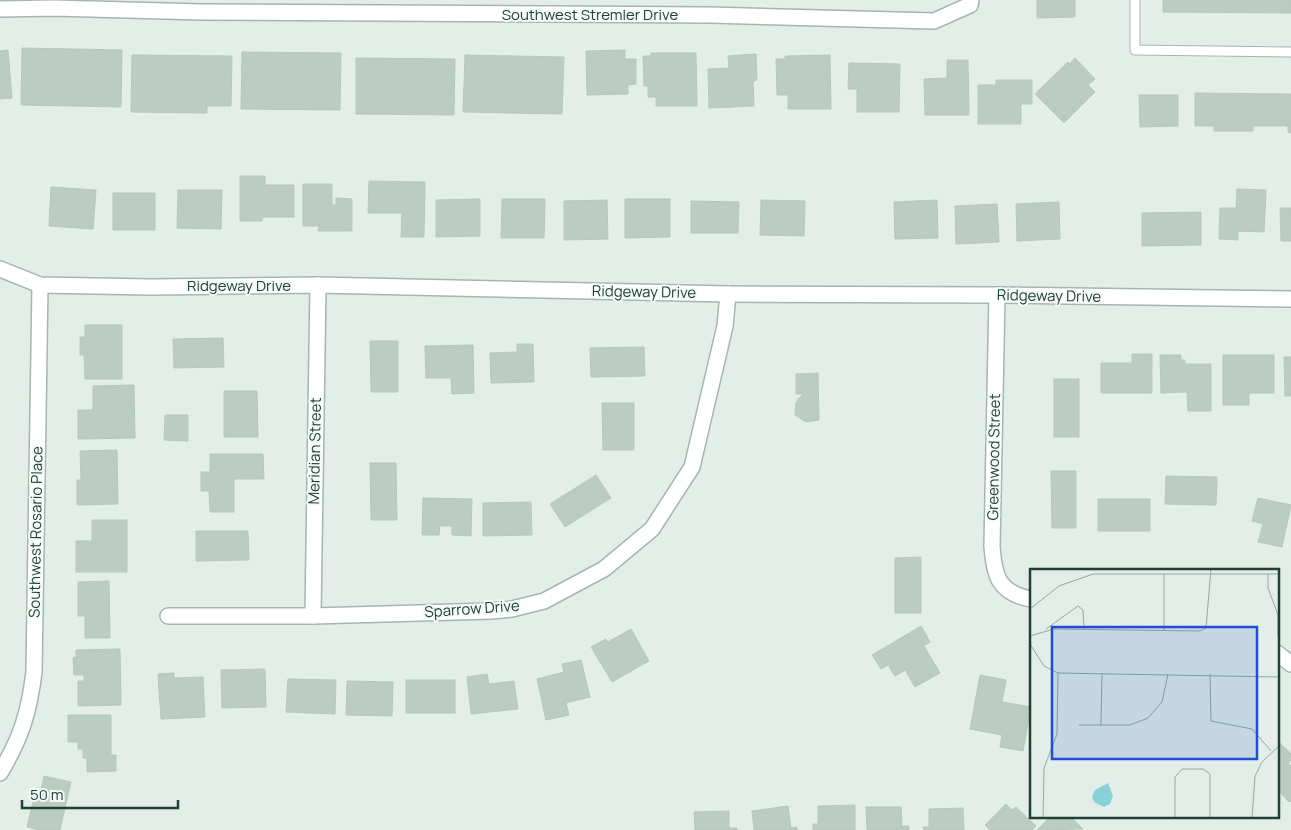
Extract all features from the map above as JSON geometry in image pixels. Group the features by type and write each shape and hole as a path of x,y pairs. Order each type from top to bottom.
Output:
{"street":[{"path":"708,0 709,16"},
{"name":"Southwest Stremler Drive","path":"0,9 201,6 934,21 970,5 971,0"},
{"name":"Ridgeway Drive","path":"0,269 40,285 151,287 318,285 728,294 1291,299"},
{"name":"Southwest Rosario Place","path":"0,773 15,748 23,728 32,695 34,672 40,285"},
{"name":"Meridian Street","path":"312,616 318,285"},
{"name":"Sparrow Drive","path":"168,616 312,616 512,609 544,601 604,569 652,528 692,466 725,326 728,294"},
{"name":"Greenwood Street","path":"997,295 992,546 994,570 1005,589 1030,599"},
{"path":"1278,654 1291,664"}],"lane":[{"path":"1135,0 1134,50 1291,52"}],"building":[{"path":"1037,0 1075,0 1075,17 1037,18"},
{"path":"1163,0 1291,0 1291,13 1163,12"},
{"path":"22,48 122,50 121,107 21,105"},
{"path":"8,50 12,98 0,99 0,51"},
{"path":"625,50 625,59 636,59 636,84 628,85 628,94 587,95 586,51"},
{"path":"242,52 341,53 340,110 241,109"},
{"path":"651,53 696,53 697,106 656,106 656,97 648,97 648,86 644,86 643,56 651,56"},
{"path":"756,54 757,80 753,81 754,106 709,108 708,69 729,68 728,56"},
{"path":"132,55 232,56 231,106 207,106 207,113 131,112"},
{"path":"465,55 564,57 562,114 463,112"},
{"path":"830,55 831,109 788,109 788,95 777,95 776,59 785,59 785,56"},
{"path":"356,58 455,59 454,115 356,114"},
{"path":"1075,58 1095,79 1088,85 1095,92 1064,123 1035,94 1068,62 1070,64"},
{"path":"947,60 968,60 969,115 925,115 924,79 947,78"},
{"path":"849,63 900,64 899,112 857,112 857,89 848,89"},
{"path":"996,80 1032,80 1032,104 1021,104 1021,124 978,124 978,85 996,85"},
{"path":"1195,93 1291,94 1291,133 1288,132 1288,126 1253,126 1253,131 1214,131 1214,126 1195,126"},
{"path":"1139,95 1178,95 1178,126 1140,127"},
{"path":"240,176 265,176 265,185 294,185 294,217 262,217 262,221 240,221"},
{"path":"369,181 425,182 424,237 401,237 402,213 368,213"},
{"path":"303,184 332,184 332,205 336,205 336,198 352,199 352,231 318,231 319,226 303,226"},
{"path":"51,187 96,190 93,229 49,226"},
{"path":"1237,189 1266,190 1264,232 1238,231 1238,240 1219,239 1220,208 1236,208"},
{"path":"178,190 222,190 221,229 177,228"},
{"path":"113,193 155,193 155,230 113,230"},
{"path":"480,199 480,236 436,237 436,200"},
{"path":"502,199 545,199 544,238 501,238"},
{"path":"625,199 670,199 670,237 625,238"},
{"path":"607,200 608,239 564,240 564,201"},
{"path":"761,200 805,201 804,236 760,235"},
{"path":"937,200 938,238 895,239 894,202"},
{"path":"691,201 739,202 738,233 691,233"},
{"path":"1059,202 1060,239 1017,241 1016,204"},
{"path":"997,204 999,242 956,244 955,206"},
{"path":"1280,208 1291,208 1291,241 1281,241"},
{"path":"1201,212 1201,245 1142,246 1142,213"},
{"path":"85,325 122,325 122,379 85,379 84,355 80,355 80,337 85,337"},
{"path":"223,338 224,367 174,368 173,339"},
{"path":"370,341 398,341 398,392 371,392"},
{"path":"517,344 533,344 534,382 491,383 490,353 517,352"},
{"path":"473,345 474,393 452,394 451,378 426,378 425,346"},
{"path":"644,347 645,376 591,377 590,348"},
{"path":"1132,354 1152,354 1152,393 1101,393 1101,363 1132,363"},
{"path":"1160,355 1181,355 1181,360 1185,360 1185,364 1211,364 1211,411 1188,411 1187,392 1161,393"},
{"path":"1223,355 1274,355 1274,393 1249,393 1249,405 1223,405"},
{"path":"1284,357 1291,357 1291,396 1285,396"},
{"path":"818,373 819,420 806,422 795,415 796,402 803,394 796,394 796,374"},
{"path":"1054,379 1079,379 1079,437 1054,437"},
{"path":"134,385 135,438 78,439 78,410 93,410 93,386"},
{"path":"224,391 257,391 258,437 224,437"},
{"path":"602,403 634,403 634,450 603,450"},
{"path":"165,415 188,415 188,441 164,440"},
{"path":"117,450 118,504 77,505 77,480 81,480 80,451"},
{"path":"210,454 263,454 264,479 234,479 234,512 210,512 209,491 201,491 201,472 210,472"},
{"path":"370,463 396,463 397,520 371,520"},
{"path":"1051,471 1076,471 1076,528 1052,528"},
{"path":"596,475 611,498 565,527 550,504"},
{"path":"1166,476 1217,477 1216,505 1165,504"},
{"path":"423,498 472,499 471,536 452,535 452,526 440,526 439,535 422,535"},
{"path":"1258,498 1291,505 1282,547 1258,542 1263,524 1252,521"},
{"path":"1098,499 1150,499 1150,531 1098,531"},
{"path":"531,502 532,535 483,536 483,503"},
{"path":"92,520 127,520 127,572 76,572 76,541 92,541"},
{"path":"196,531 248,531 249,560 196,561"},
{"path":"921,557 921,613 895,613 895,558"},
{"path":"109,581 110,638 85,638 85,616 78,616 78,582"},
{"path":"921,626 930,642 924,646 940,673 915,687 905,670 895,676 888,665 881,669 872,655"},
{"path":"631,629 649,661 612,682 591,647 606,639 608,642"},
{"path":"120,649 121,705 78,706 78,681 84,681 84,675 74,675 73,658 76,657 76,650"},
{"path":"581,660 590,697 566,703 569,715 546,720 537,679 564,672 562,664"},
{"path":"265,669 266,707 222,708 221,670"},
{"path":"174,673 174,678 203,677 205,717 161,719 158,674"},
{"path":"487,674 489,684 514,681 518,709 471,714 467,677"},
{"path":"980,675 1006,680 1002,702 1030,707 1023,751 1000,747 1002,735 970,729"},
{"path":"288,679 336,680 335,714 286,712"},
{"path":"406,680 455,680 455,713 406,713"},
{"path":"347,681 393,682 392,716 346,715"},
{"path":"68,715 111,715 111,755 116,755 116,771 87,772 87,758 83,758 83,749 78,749 78,742 68,742"},
{"path":"1278,741 1291,754 1291,760 1288,763 1291,766 1291,801 1289,802 1278,790"},
{"path":"44,776 71,782 60,830 40,830 27,827 35,793 40,795"},
{"path":"1006,804 1012,810 1016,807 1036,826 1032,830 990,830 985,825"},
{"path":"855,805 855,830 813,830 813,824 818,824 818,806"},
{"path":"788,806 791,828 797,827 797,830 754,830 752,811"},
{"path":"866,807 901,807 902,826 909,826 909,830 867,830"},
{"path":"963,808 964,830 924,830 923,827 929,827 929,809"},
{"path":"729,811 729,828 737,828 737,830 695,830 694,812"},
{"path":"1049,818 1053,820 1055,818 1072,818 1083,829 1037,830"}]}
